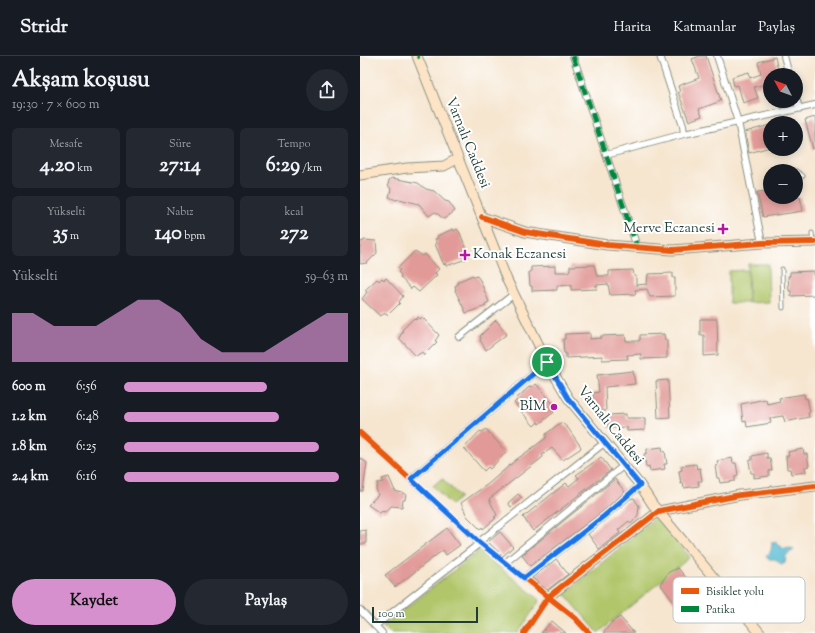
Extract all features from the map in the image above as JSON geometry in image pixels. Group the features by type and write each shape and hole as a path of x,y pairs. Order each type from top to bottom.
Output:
{"main road":[{"name":"Varnalı Caddesi","path":"418,56 457,160 507,280 547,362 568,398 713,577"},
{"path":"360,175 407,168 444,166 457,160"},
{"path":"482,217 525,232 607,245 672,250 814,239"},
{"path":"548,596 659,512 740,496 815,486"},
{"name":"Varnalı Caddesi","path":"752,623 760,633"}],"street":[{"path":"572,56 637,247"},
{"path":"660,56 684,126 684,134"},
{"path":"717,56 738,122 762,243"},
{"path":"784,56 788,68"},
{"path":"803,107 815,105"},
{"path":"606,155 684,134 799,108"},
{"path":"459,337 514,294"},
{"path":"411,479 547,362"},
{"path":"360,433 480,542 575,618 589,633"},
{"path":"375,626 604,443"},
{"path":"505,563 623,466"},
{"path":"524,578 604,516 640,485"},
{"path":"524,633 548,596"},
{"path":"360,610 382,633"}],"lane":[{"path":"782,269 783,308"}],"green space":[{"path":"748,264 768,264 769,302 749,303"},
{"path":"747,270 748,303 729,303 729,271"},
{"path":"442,478 460,497 451,505 433,486"},
{"path":"656,517 690,557 598,633 565,594"},
{"path":"479,551 540,600 518,633 390,633 383,626"}],"water":[{"path":"772,542 775,542 784,549 791,548 794,550 786,555 785,562 781,564 775,559 768,559 766,556 771,551"}],"building":[{"path":"700,56 706,56 721,101 699,109 702,116 689,121 678,92 680,92 678,86 699,78 692,59"},
{"path":"775,57 777,68 763,68 763,85 754,87 758,98 743,103 738,85 734,86 732,77 749,72 750,78 761,74 758,62"},
{"path":"815,117 815,149 813,149 805,120"},
{"path":"763,127 763,149 749,153 745,132"},
{"path":"392,178 418,183 426,189 434,191 445,201 449,202 455,211 444,219 435,212 429,216 419,204 399,199 396,200 389,197 391,189 388,185 389,180"},
{"path":"757,192 763,192 763,204 802,204 803,211 763,217"},
{"path":"453,229 454,231 457,229 460,233 469,256 465,258 466,259 446,266 445,263 444,265 435,244 437,243 435,239 438,238 437,236"},
{"path":"364,240 376,241 377,253 367,263 360,264 360,242"},
{"path":"415,251 423,256 425,254 439,269 435,273 437,275 419,292 413,287 411,289 400,277 401,275 398,272 400,270 398,268"},
{"path":"594,265 597,276 609,276 609,271 633,270 634,276 636,276 636,285 647,284 648,274 673,273 673,278 675,278 675,296 650,297 647,289 635,290 636,294 610,295 608,284 596,285 597,289 571,290 571,285 557,286 557,290 532,291 532,286 530,286 529,272 531,272 531,267 555,266 555,272 568,272 570,270 570,266"},
{"path":"814,271 815,295 791,296 791,291 789,291 788,276 790,276 790,272"},
{"path":"473,275 474,277 477,276 480,280 489,302 485,304 486,306 466,313 455,290 455,286 458,284 457,282"},
{"path":"382,278 384,280 386,278 403,296 399,302 400,303 388,315 386,313 380,316 362,299 367,292 365,290 377,279 379,281"},
{"path":"418,317 420,319 422,317 439,335 435,341 437,342 424,355 422,352 416,356 399,338 403,331 402,330 414,318 416,320"},
{"path":"700,319 717,319 718,355 704,356 704,335 700,335"},
{"path":"496,320 507,334 486,350 480,340 480,336"},
{"path":"590,333 590,339 601,338 601,336 625,335 626,341 638,341 640,340 640,335 664,334 665,340 667,340 667,358 641,359 641,354 627,355 628,359 602,360 602,356 566,358 563,339 565,339 565,334"},
{"path":"633,371 635,384 605,387 606,411 594,411 593,393 599,392 597,375"},
{"path":"668,380 670,417 658,418 656,381"},
{"path":"536,384 556,407 553,410 554,412 539,424 538,422 534,426 514,403 518,399 517,398 530,386 532,387"},
{"path":"804,394 805,399 807,398 810,412 808,413 809,417 785,422 783,416 770,418 771,423 747,427 746,421 743,422 741,404 766,399 767,404 780,401 779,398"},
{"path":"626,414 626,418 645,418 645,430 627,431 627,427 608,428 608,415"},
{"path":"560,423 568,428 581,447 580,449 563,460 552,448 542,455 543,457 489,499 497,515 494,517 496,518 483,529 482,527 480,529 467,516 461,503 488,484 517,459 546,438 546,434"},
{"path":"486,429 506,452 490,469 488,467 484,471 464,448 480,431 482,432"},
{"path":"662,447 663,452 665,451 667,464 664,464 665,469 650,471 649,466 646,467 644,454 647,453 647,449"},
{"path":"803,449 804,454 807,454 809,466 805,467 806,472 791,474 790,469 787,469 786,456 789,456 788,452"},
{"path":"767,453 767,458 770,458 772,470 769,471 769,476 754,478 754,473 751,473 749,461 752,460 752,456"},
{"path":"601,457 611,470 533,531 523,517 566,483 569,486 579,478 576,475"},
{"path":"360,458 367,463 363,491 360,491"},
{"path":"732,458 733,463 736,463 738,475 735,476 735,481 720,483 719,478 717,478 715,466 718,465 717,461"},
{"path":"696,464 697,469 700,468 702,481 698,481 699,486 684,488 683,483 681,484 679,471 682,470 681,466"},
{"path":"389,477 395,491 406,494 405,500 403,500 402,507 391,506 388,510 384,512 382,510 380,513 368,505 378,495 376,488 378,487 377,483 383,482 382,479"},
{"path":"615,479 625,492 601,513 530,566 522,555"},
{"path":"518,494 522,498 511,507 508,503"},
{"path":"634,498 639,506 638,515 631,524 629,521 618,530 620,533 599,549 588,534 630,499"},
{"path":"447,528 460,545 446,555 443,550 395,587 385,575"},
{"path":"366,530 366,544 360,544 360,531"},
{"path":"500,532 513,547 503,556 488,542"},
{"path":"556,559 568,574 547,590 532,578"},
{"path":"678,568 686,577 673,577 673,601 660,584 669,572"},
{"path":"620,617 634,633 603,633 612,622"},
{"path":"552,621 566,633 541,633"}],"marked path":[{"path":"573,56 637,247"}],"cycle path":[{"path":"482,217 525,232 607,245 672,250 762,243 815,242"},
{"path":"360,433 479,542 575,618 589,633"},
{"path":"524,633 548,597 659,511 740,495 815,486"}],"place":[{"name":"Merve Eczanesi","path":"723,229"},
{"name":"Konak Eczanesi","path":"465,255"},
{"name":"BİM","path":"554,407"}],"route":[{"path":"547,362 568,398 640,485 604,516 524,578 479,542 442,506 411,479 547,362"}]}
